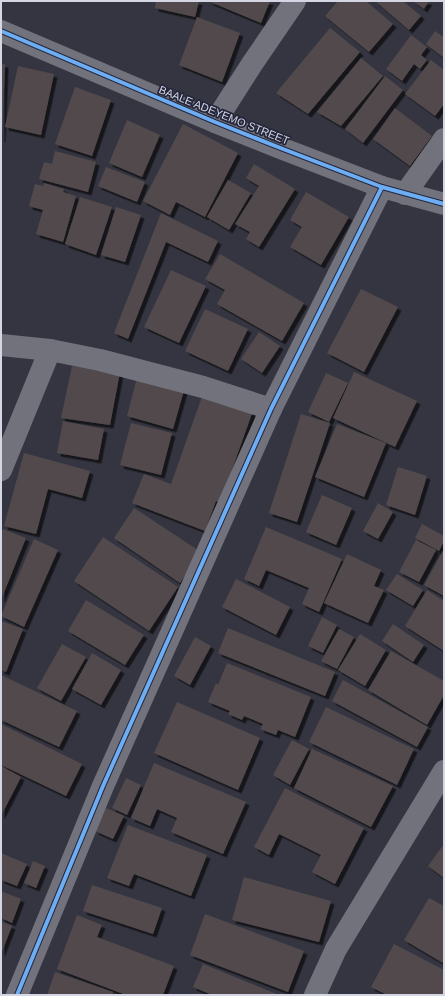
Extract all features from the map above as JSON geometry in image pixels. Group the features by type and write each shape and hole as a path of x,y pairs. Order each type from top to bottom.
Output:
{"street":[{"path":"215,122 252,64 296,1"},
{"name":"BAALE ADEYEMO STREET","path":"1,31 215,122 382,187 444,204"},
{"path":"405,194 444,139"},
{"path":"17,995 104,786 271,409 382,187"},
{"path":"1,345 50,350 100,360 203,387 271,409"},
{"path":"1,470 50,350"},
{"path":"315,995 336,949 444,771"}],"building":[{"path":"156,1 199,1 195,17 155,8"},
{"path":"208,1 270,1 261,23"},
{"path":"338,1 366,1 393,24 369,52 325,16"},
{"path":"375,1 403,1 421,16 409,30"},
{"path":"413,1 429,1 424,9"},
{"path":"197,17 240,33 222,82 179,65"},
{"path":"330,28 360,52 308,114 276,93"},
{"path":"435,31 444,37 444,58 426,44"},
{"path":"411,35 427,47 421,55 427,60 420,69 414,64 402,81 386,69"},
{"path":"361,58 383,76 341,126 317,112"},
{"path":"431,60 444,70 444,104 435,116 405,94"},
{"path":"1,64 5,64 2,139 1,139"},
{"path":"18,66 54,74 41,135 5,127"},
{"path":"385,76 403,90 363,143 345,129"},
{"path":"75,87 111,100 92,156 55,144"},
{"path":"395,108 432,136 410,166 373,139"},
{"path":"127,120 160,135 142,177 109,163"},
{"path":"183,124 238,153 205,217 176,202 170,215 143,201"},
{"path":"55,151 96,162 88,192 39,179 44,162 52,164"},
{"path":"254,164 295,189 259,247 246,239 250,232 235,224 259,186 246,178"},
{"path":"106,167 145,182 137,202 98,186"},
{"path":"228,180 251,193 229,230 207,217"},
{"path":"44,183 64,189 63,192 76,196 63,242 36,234 43,210 29,206 35,184 43,186"},
{"path":"306,192 349,217 321,265 290,247 302,227 290,220"},
{"path":"80,197 112,207 96,255 65,244"},
{"path":"116,207 141,215 125,262 101,255"},
{"path":"161,213 218,241 208,262 166,242 128,339 114,333"},
{"path":"220,254 304,303 282,341 217,304 225,290 205,279"},
{"path":"171,270 206,286 179,343 144,327"},
{"path":"361,289 398,307 364,372 327,353"},
{"path":"205,309 248,329 228,371 185,351"},
{"path":"259,332 280,346 262,373 241,359"},
{"path":"72,366 120,372 110,425 61,418"},
{"path":"354,372 417,401 395,447 333,418"},
{"path":"326,373 348,383 329,422 308,412"},
{"path":"138,374 185,387 173,429 127,416"},
{"path":"204,391 254,408 220,503 216,501 205,531 132,503 144,474 171,484"},
{"path":"301,414 330,423 297,522 269,513"},
{"path":"63,421 104,429 98,460 57,453"},
{"path":"131,423 172,433 161,475 120,465"},
{"path":"337,424 386,443 364,497 315,477"},
{"path":"24,453 90,471 82,498 48,489 36,534 4,526"},
{"path":"398,467 427,476 415,515 386,505"},
{"path":"322,495 352,508 336,545 306,532"},
{"path":"378,503 393,512 378,539 363,531"},
{"path":"134,508 201,552 180,583 114,538"},
{"path":"422,524 444,536 444,541 439,551 415,538"},
{"path":"266,527 342,559 319,612 302,604 309,588 266,570 259,586 244,579"},
{"path":"3,529 26,538 1,600 1,533"},
{"path":"103,537 178,587 149,631 74,581"},
{"path":"34,539 58,550 24,627 1,616"},
{"path":"416,540 436,550 419,582 399,572"},
{"path":"444,549 444,596 424,585"},
{"path":"347,554 381,570 374,586 384,590 368,623 324,603"},
{"path":"397,574 423,590 413,606 386,590"},
{"path":"236,579 290,607 276,635 222,607"},
{"path":"427,590 444,601 444,651 405,626"},
{"path":"86,600 144,635 125,665 68,631"},
{"path":"322,617 337,625 323,653 308,646"},
{"path":"1,621 23,629 6,672 1,670"},
{"path":"393,624 424,645 413,662 382,641"},
{"path":"228,628 335,672 325,696 218,653"},
{"path":"339,629 354,637 337,669 321,661"},
{"path":"360,634 386,650 365,686 338,670"},
{"path":"195,637 211,646 190,685 174,676"},
{"path":"62,644 86,657 61,701 37,688"},
{"path":"391,651 444,681 444,695 427,725 368,690"},
{"path":"92,653 121,670 101,705 72,689"},
{"path":"227,663 311,697 295,737 278,730 276,735 260,729 263,724 244,716 242,720 228,714 230,711 208,702 216,683 218,685"},
{"path":"1,675 77,711 59,747 1,720"},
{"path":"343,680 428,727 417,747 332,701"},
{"path":"177,702 260,738 238,790 154,753"},
{"path":"326,707 414,749 397,785 309,742"},
{"path":"1,724 82,764 66,796 1,765"},
{"path":"292,740 309,749 290,785 273,775"},
{"path":"312,749 393,786 371,827 294,788"},
{"path":"154,763 246,802 223,854 171,832 177,818 157,809 150,826 131,818"},
{"path":"1,766 21,777 1,816"},
{"path":"126,778 141,785 127,815 112,808"},
{"path":"285,788 364,828 335,884 312,872 321,855 279,834 269,855 254,847"},
{"path":"106,808 124,816 113,839 95,831"},
{"path":"128,825 207,855 191,896 134,874 129,886 107,878"},
{"path":"444,844 444,878 428,866"},
{"path":"1,853 27,864 17,886 1,880"},
{"path":"33,861 45,866 36,888 24,883"},
{"path":"244,877 331,901 319,942 232,920"},
{"path":"92,885 162,908 153,934 83,911"},
{"path":"1,891 21,899 12,923 1,918"},
{"path":"429,898 444,906 443,963 404,940"},
{"path":"205,914 304,951 288,992 190,955"},
{"path":"77,915 102,925 97,937 174,966 163,995 126,995 57,969"},
{"path":"1,921 12,926 1,954"},
{"path":"394,944 444,970 444,995 387,995 371,987"},
{"path":"203,964 279,995 212,995 193,987"},
{"path":"55,972 113,992 112,995 47,995"}],"cycle path":[{"path":"1,31 215,122 283,149 382,187 444,204"},
{"path":"17,995 103,786 271,409 382,187"}]}
